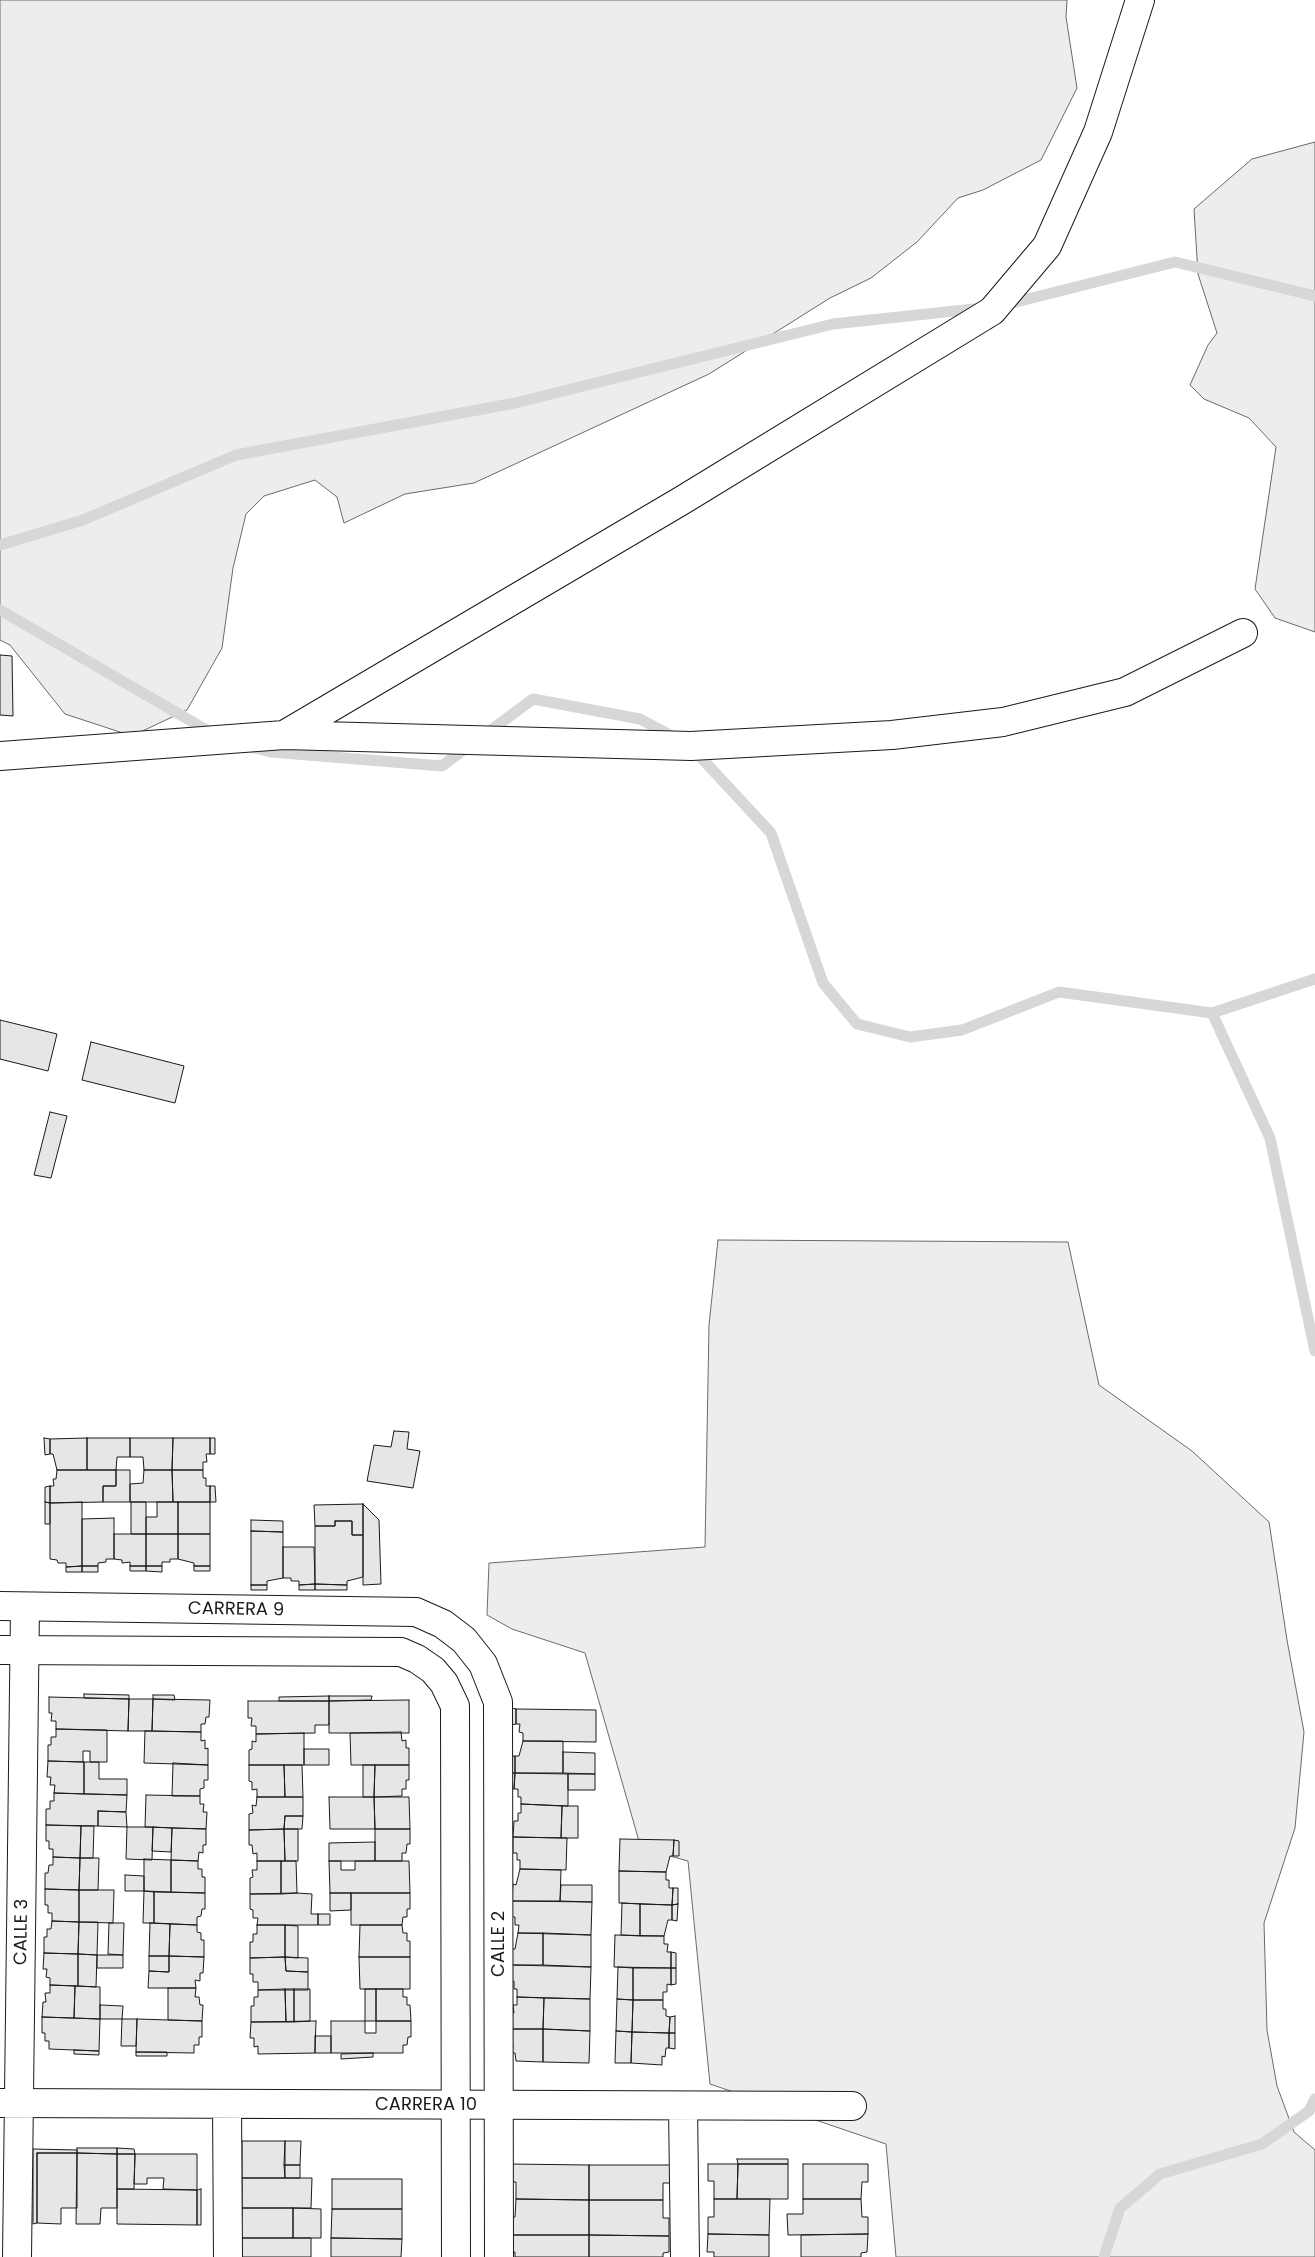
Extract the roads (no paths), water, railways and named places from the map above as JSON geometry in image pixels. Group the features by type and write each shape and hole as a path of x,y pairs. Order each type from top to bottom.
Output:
{"street":[{"path":"284,735 681,501 992,311 1047,246 1098,132 1140,0"},
{"path":"0,756 284,735 691,746 892,735 1004,722 1125,692 1243,633"},
{"name":"CARRERA 9","path":"12,1606 416,1612 443,1624 464,1640"},
{"name":"CALLE 3","path":"12,1606 10,2103 17,2257"},
{"path":"433,1670 464,1640"},
{"name":"CALLE 2","path":"464,1640 488,1673 498,1702 499,2257"},
{"path":"12,1650 401,1652 418,1659 433,1670 444,1683 455,1706 456,2257"},
{"name":"CARRERA 10","path":"10,2103 852,2106"},
{"path":"227,2104 228,2257"},
{"path":"683,2106 685,2257"}],"waterway":[{"path":"1004,305 1175,262 1315,296"},
{"path":"0,545 83,520 236,455 515,403 833,324 983,308"},
{"path":"0,610 215,735"},
{"path":"483,736 533,699 640,719 676,738"},
{"path":"251,747 271,752 442,766 470,745"},
{"path":"693,749 771,833 823,983 857,1024 910,1037 962,1030 1059,992 1212,1013 1270,1138 1315,1351"},
{"path":"1212,1013 1315,979"},
{"path":"1104,2257 1120,2208 1160,2174 1262,2144 1309,2111 1315,2099"}]}
